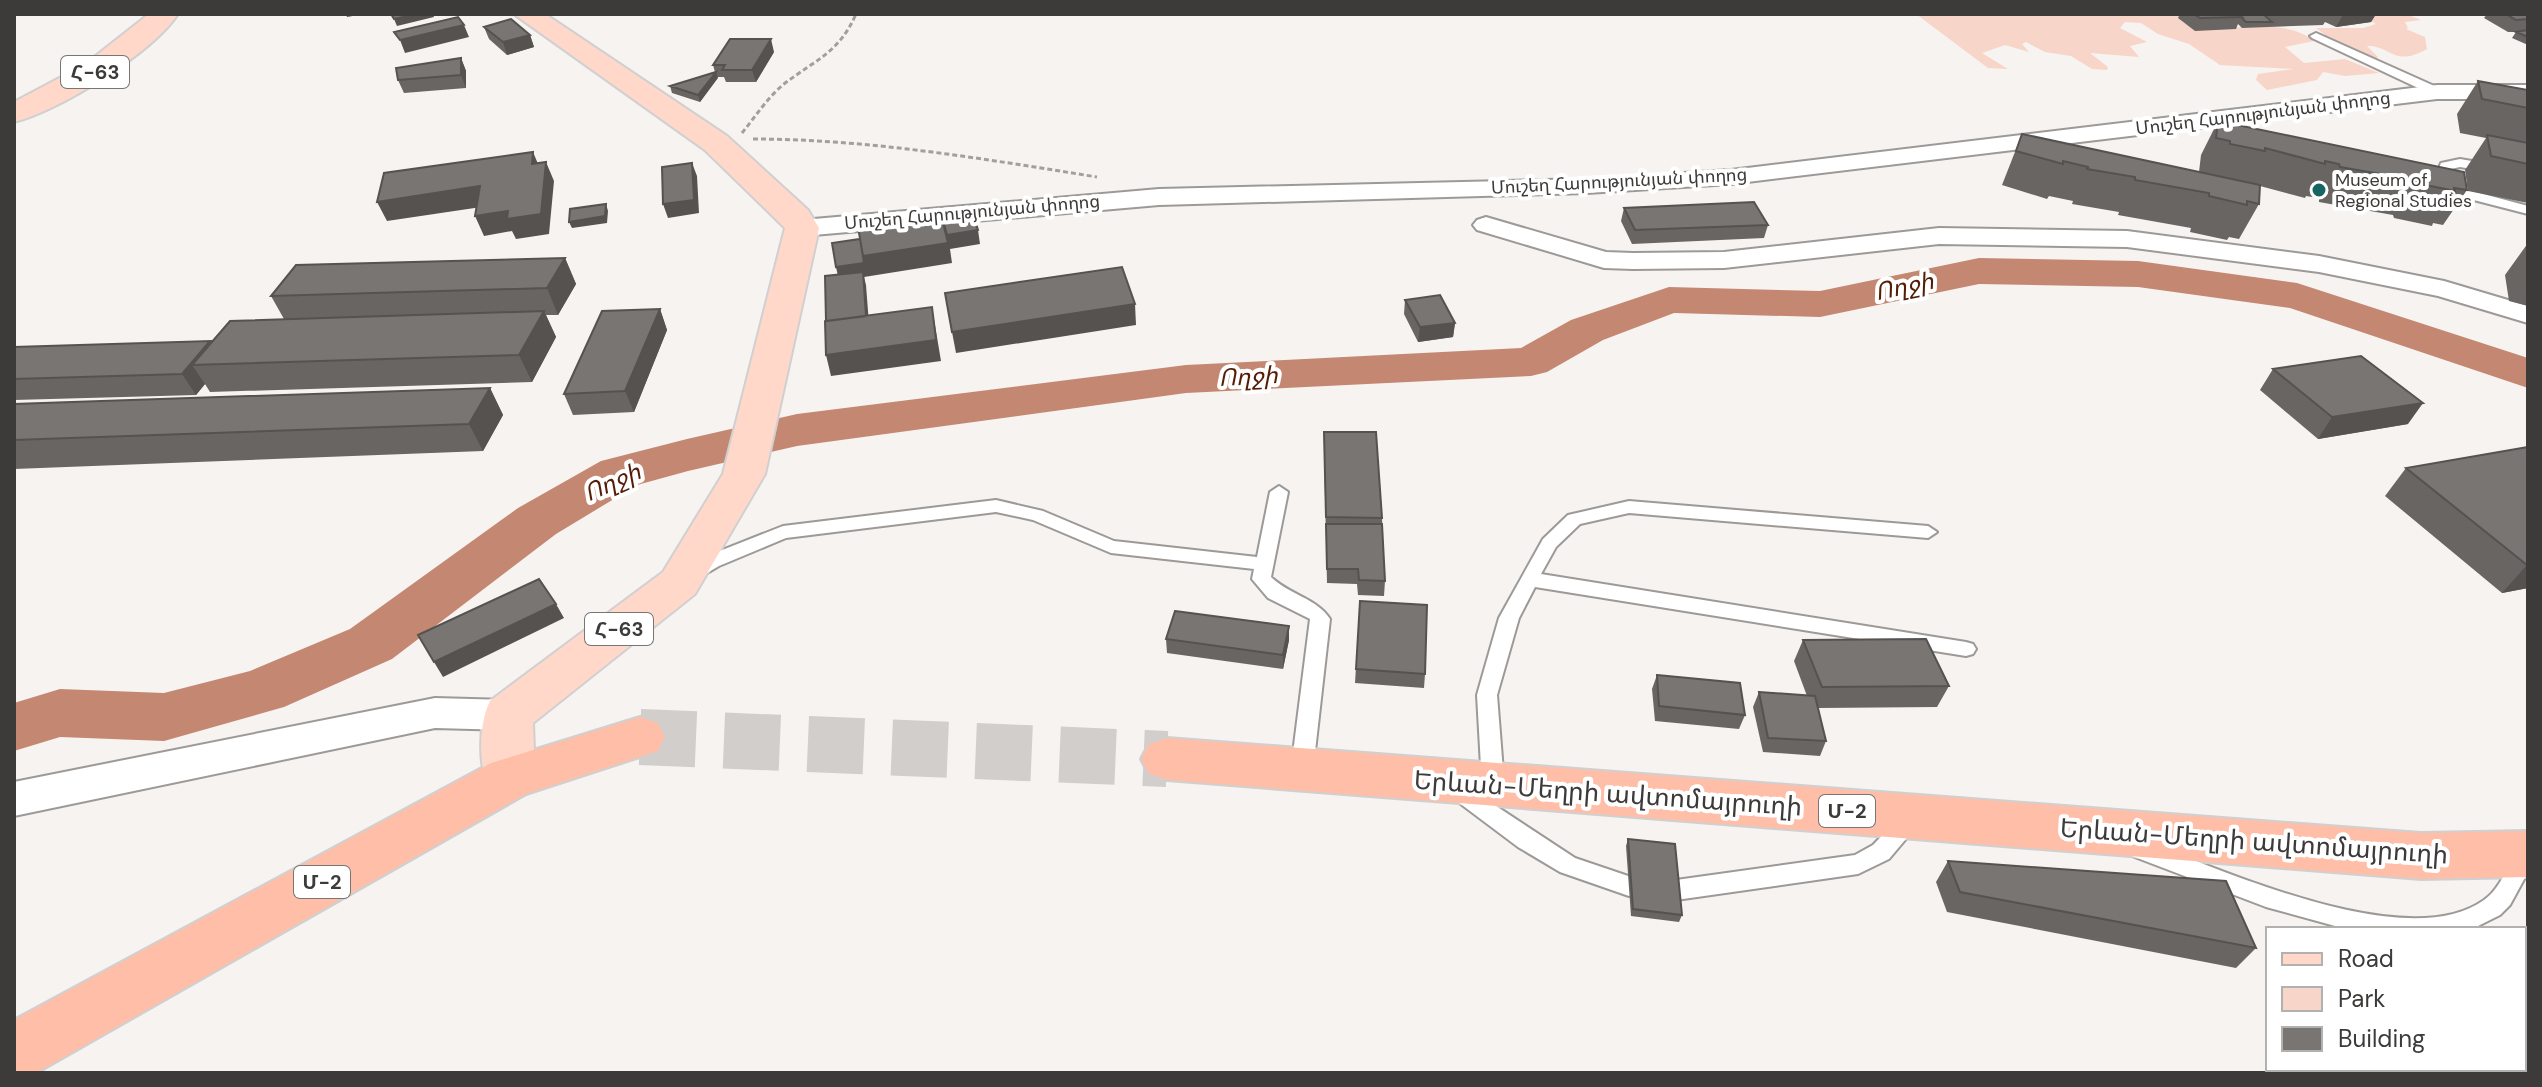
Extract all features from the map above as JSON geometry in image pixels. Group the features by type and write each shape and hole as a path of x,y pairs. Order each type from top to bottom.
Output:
{"highway":[{"name":"Մ-2","path":"14,1052 509,778 640,737"},
{"name":"Երևան-Մեղրի ավտոմայրուղի","path":"1167,759 2421,856 2527,854"}],"main road":[{"name":"Հ-63","path":"14,113 82,81 120,54 165,14"},
{"path":"527,14 716,143 796,217 802,228"},
{"name":"Հ-63","path":"508,715 679,583 744,474 802,228"},
{"path":"508,715 509,778"}],"street":[{"name":"Մուշեղ Հարությունյան փողոց","path":"802,228 1159,197 1587,186 1717,178 2437,92 2528,92"},
{"name":"Մուշեղ Հարությունյան փողոց","path":"1486,225 1604,260 1633,261 1724,260 1939,236 2127,239 2319,264 2444,289 2528,315"},
{"path":"14,799 435,713 508,715"}],"lane":[{"path":"2316,36 2437,92"},
{"path":"2511,172 2460,163 2446,166 2443,173 2467,194 2528,210"},
{"path":"1279,492 1261,579 1265,586 1317,614 1320,619 1302,769"},
{"path":"679,583 713,561 783,532 996,506 1037,515 1111,547 1264,564"},
{"path":"1629,886 1568,865 1526,840 1469,782 1487,695 1509,618 1549,543 1574,519 1629,507 1928,532"},
{"path":"1529,579 1966,649"},
{"path":"1676,890 1858,864 1881,852 1915,816"},
{"path":"2096,830 2233,889 2369,925 2416,927"},
{"path":"2443,927 2494,907 2527,854"}],"path":[{"path":"856,14 847,35 827,56 782,86 736,139 799,139 971,157 1097,177"}],"green space":[{"path":"1916,14 2258,14 2182,21 2191,27 2205,29 2261,27 2298,32 2314,41 2285,47 2304,63 2345,59 2379,73 2345,76 2323,72 2317,80 2267,90 2256,80 2258,74 2294,69 2220,65 2189,44 2158,34 2141,23 2125,22 2120,28 2147,42 2130,46 2139,57 2090,53 2108,67 2107,70 2092,69 2071,56 2045,52 2026,42 2022,44 2029,52 2005,45 1982,53 2008,69 1988,68"},
{"path":"2359,14 2406,14 2421,20 2405,22 2406,29 2425,37 2427,49 2399,56 2367,46 2378,57 2375,59 2332,40 2316,28 2363,28 2376,24"}],"building":[{"path":"391,14 418,14 394,19"},
{"path":"2194,14 2238,14 2242,17 2200,18"},
{"path":"2238,14 2263,14 2272,22 2246,22"},
{"path":"2506,14 2528,14 2528,19 2516,20"},
{"path":"458,17 464,25 400,40 394,32"},
{"path":"511,19 530,35 503,42 484,27"},
{"path":"2528,30 2528,37 2516,32"},
{"path":"730,39 771,39 752,70 722,70 725,65 713,65"},
{"path":"461,58 461,75 398,80 396,68"},
{"path":"716,72 698,95 670,86"},
{"path":"2478,81 2528,90 2528,108 2482,99"},
{"path":"2218,121 2464,172 2467,190 2454,188 2455,191 2265,148 2265,151 2230,144 2230,141 2216,138"},
{"path":"2022,134 2260,185 2259,204 2247,201 2247,205 2209,196 2209,193 2135,180 2135,177 2087,169 2063,161 2063,164 2016,151"},
{"path":"2487,135 2528,143 2528,164 2491,156"},
{"path":"533,152 532,164 546,162 541,214 507,219 508,211 475,216 480,186 377,202 384,173"},
{"path":"692,163 694,200 663,204 662,167"},
{"path":"1754,202 1768,225 1635,230 1624,208"},
{"path":"606,204 605,216 569,222 570,209"},
{"path":"972,211 978,230 947,235 942,216"},
{"path":"941,215 948,243 863,256 858,227"},
{"path":"860,239 864,263 836,267 832,243"},
{"path":"565,258 547,288 271,296 296,265"},
{"path":"1122,267 1135,304 952,332 945,293"},
{"path":"863,272 866,316 826,321 825,276"},
{"path":"1440,295 1455,323 1420,327 1405,300"},
{"path":"932,307 936,340 826,355 825,321"},
{"path":"660,309 625,391 564,394 602,311"},
{"path":"544,311 519,355 192,365 230,321"},
{"path":"210,341 182,374 14,379 14,347"},
{"path":"2361,356 2423,403 2332,417 2273,369"},
{"path":"490,388 469,424 14,440 14,404"},
{"path":"1324,432 1376,432 1382,518 1326,517"},
{"path":"2528,447 2528,565 2406,468"},
{"path":"1326,524 1382,524 1385,581 1359,580 1358,569 1327,569"},
{"path":"539,579 556,604 434,662 418,635"},
{"path":"1360,601 1427,605 1425,674 1356,669"},
{"path":"1175,611 1289,626 1283,655 1166,639"},
{"path":"1926,639 1949,686 1822,687 1803,640"},
{"path":"1657,675 1740,683 1745,715 1659,706"},
{"path":"1759,692 1815,696 1826,741 1768,738"},
{"path":"1628,839 1675,844 1682,915 1633,909"},
{"path":"1948,861 2226,881 2256,948 1960,892"}],"waterway":[{"name":"Ողջի","path":"14,727 60,713 164,717 263,691 371,644 537,521 619,473 687,455 797,430 1186,379 1531,362 1587,330 1669,300 1820,304 1979,271 2138,274 2297,296 2528,374"}],"tunnel":[{"path":"640,737 1167,759"}],"place":[{"name":"Museum of Regional Studies","path":"2319,190"}]}
